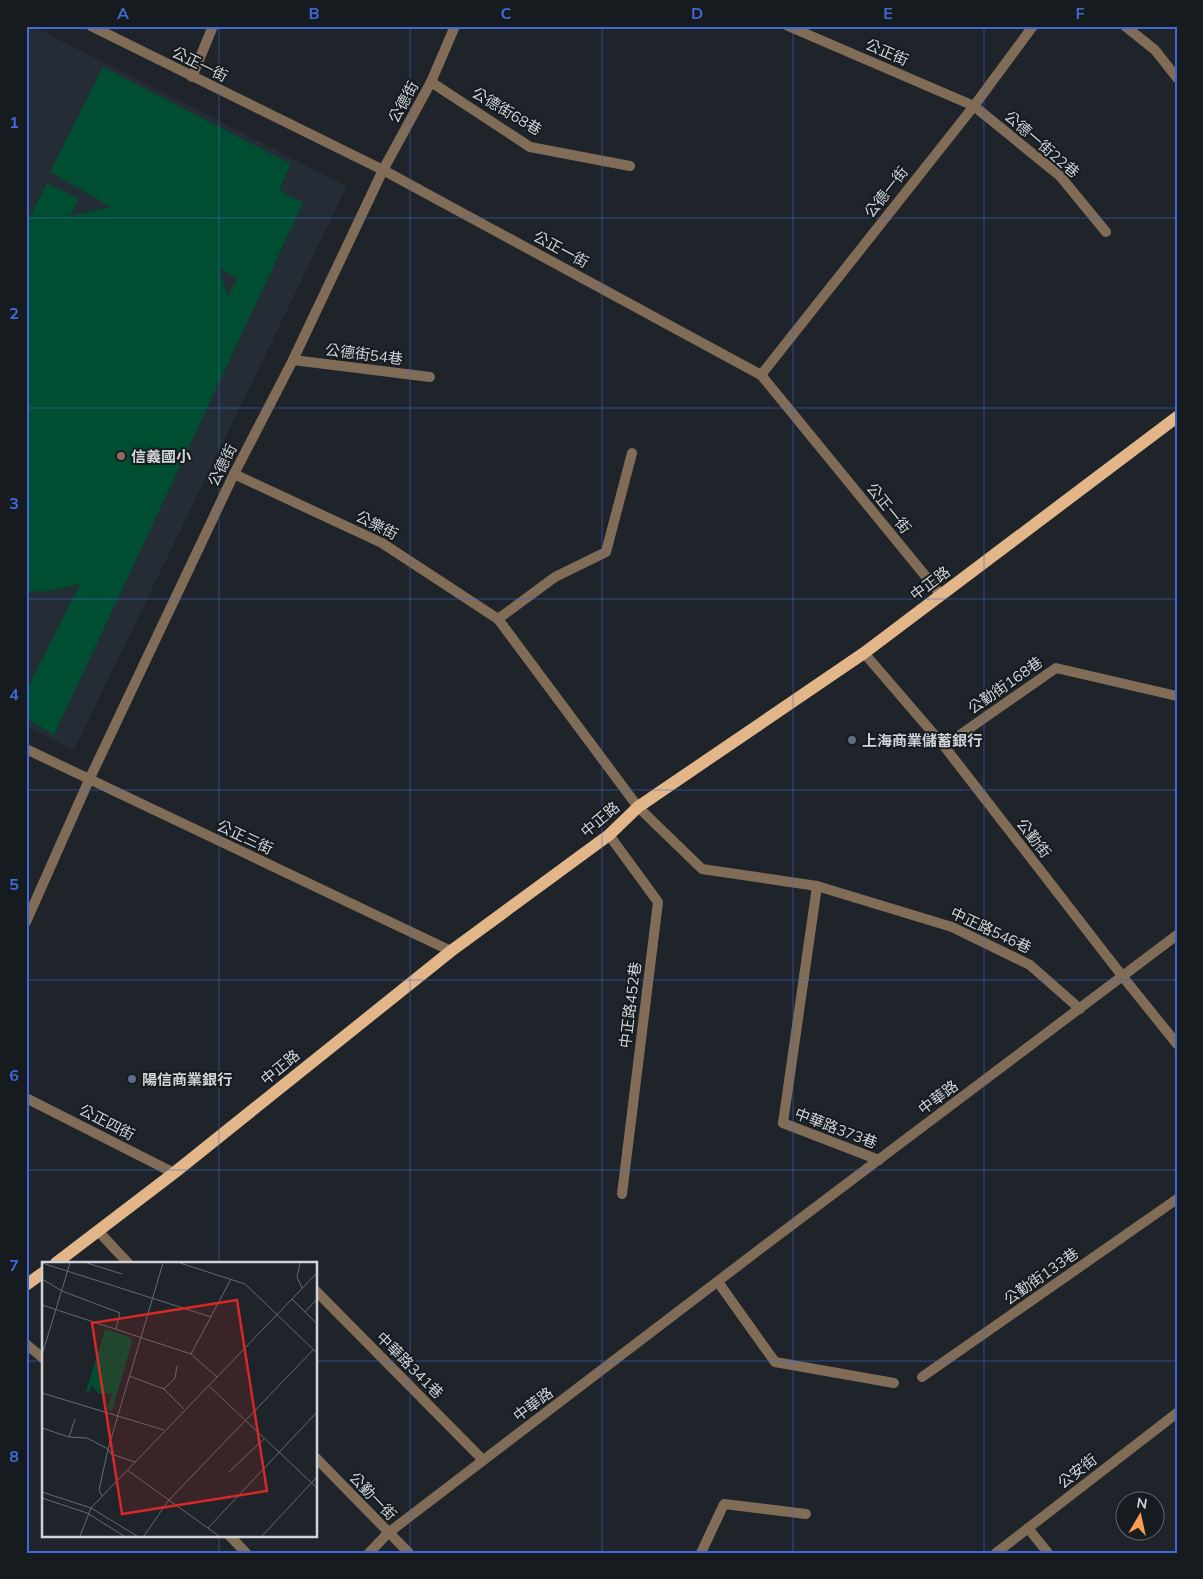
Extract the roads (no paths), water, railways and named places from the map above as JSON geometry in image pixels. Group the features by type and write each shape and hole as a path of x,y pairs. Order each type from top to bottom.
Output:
{"main road":[{"name":"中正路","path":"57,1262 174,1174 451,950 609,834 638,808 864,653 1177,417"},
{"path":"26,1286 42,1274"}],"street":[{"name":"公正一街","path":"91,26 383,170 761,375 941,595"},
{"path":"192,77 213,26"},
{"name":"公德街","path":"26,922 89,780 234,474 293,360 383,170 431,82 455,26"},
{"name":"公正街","path":"788,26 974,106"},
{"name":"公德一街","path":"761,375 974,106 1033,26"},
{"path":"1125,26 1155,50 1177,78"},
{"name":"公德街68巷","path":"431,82 530,147 630,166"},
{"name":"公德一街22巷","path":"974,106 1060,176 1106,232"},
{"name":"公德街54巷","path":"293,360 430,377"},
{"path":"498,619 555,577 606,552 632,453"},
{"name":"公樂街","path":"234,474 382,543 498,619 638,808"},
{"name":"公勤街","path":"864,653 944,746 1122,977 1177,1044"},
{"name":"公勤街168巷","path":"944,746 1056,668 1177,696"},
{"name":"公正三街","path":"26,749 451,950"},
{"name":"中正路546巷","path":"638,808 702,869 818,886 952,927 1030,965 1080,1009"},
{"name":"中正路452巷","path":"609,834 658,902 622,1194"},
{"name":"中華路373巷","path":"818,886 783,1123 879,1160"},
{"name":"中華路","path":"369,1553 388,1533 483,1460 1177,935"},
{"name":"公正四街","path":"26,1098 174,1174"},
{"name":"公勤街133巷","path":"922,1377 1177,1199"},
{"path":"98,1231 127,1262"},
{"path":"718,1282 775,1362 894,1383"},
{"name":"中華路341巷","path":"318,1293 483,1460"},
{"path":"26,1344 42,1357"},
{"name":"公安街","path":"996,1553 1177,1413"},
{"name":"公勤一街","path":"318,1460 409,1553"},
{"path":"701,1553 724,1504 806,1514"},
{"path":"1028,1528 1048,1553"},
{"path":"230,1536 246,1553"}],"place":[{"name":"信義國小","path":"121,456"},
{"name":"上海商業儲蓄銀行","path":"852,740"},
{"name":"陽信商業銀行","path":"132,1079"}]}
